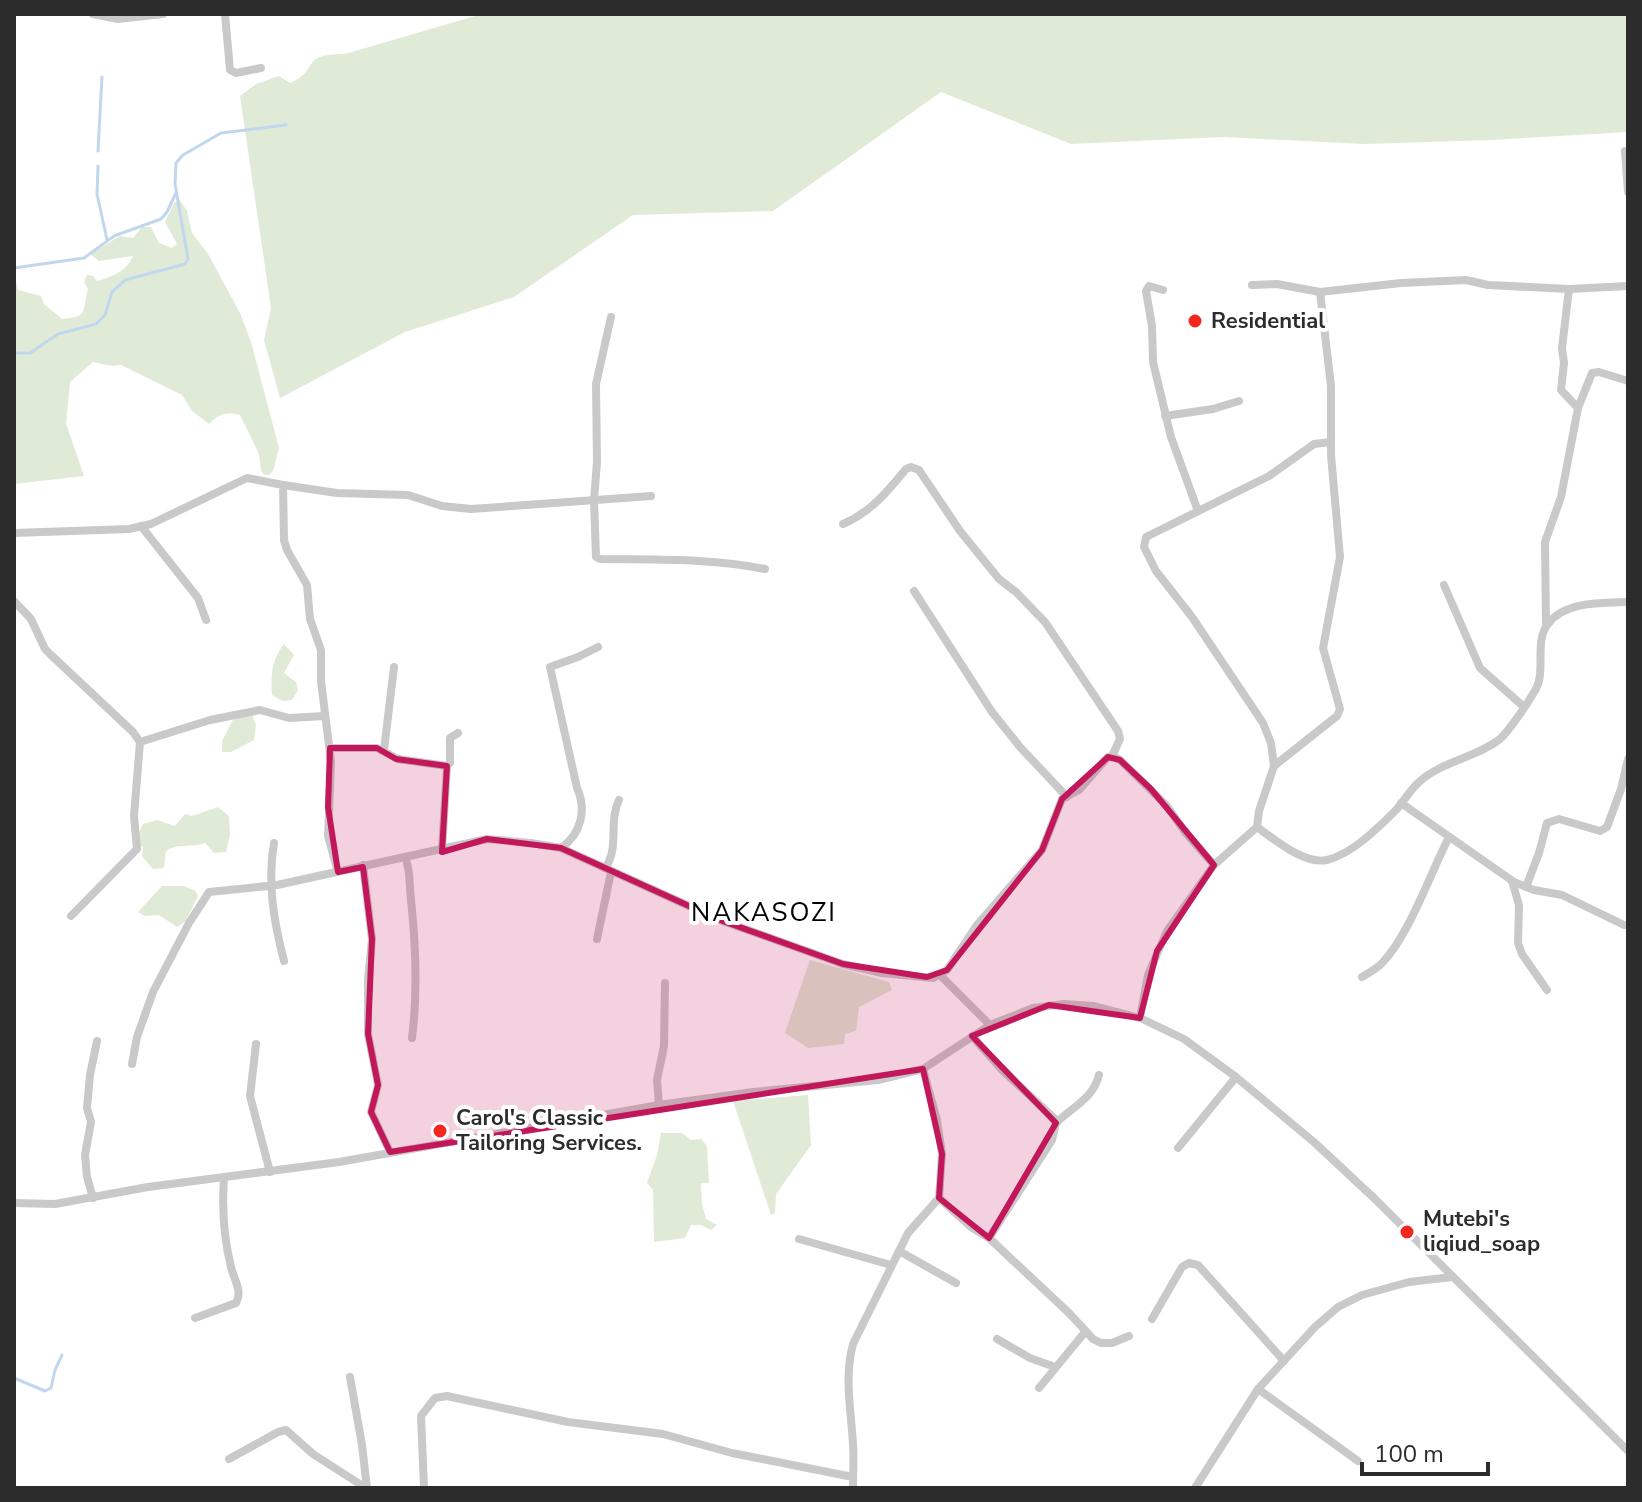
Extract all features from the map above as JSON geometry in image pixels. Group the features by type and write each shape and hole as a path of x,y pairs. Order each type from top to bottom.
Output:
{"street":[{"path":"93,14 118,19 163,14"},
{"path":"225,14 230,70 236,73 261,68"},
{"path":"1625,151 1628,192"},
{"path":"1252,285 1277,284 1320,292 1466,280 1488,285 1569,289 1628,286"},
{"path":"1163,290 1149,286 1146,291 1152,326 1153,362 1165,416 1198,511"},
{"path":"1569,289 1561,390 1573,399 1578,408"},
{"path":"1274,766 1340,712 1323,648 1340,557 1331,442 1331,386 1320,292"},
{"path":"611,317 596,384 595,552 600,559 647,558 741,564 765,569"},
{"path":"1257,827 1306,857 1317,861 1328,860 1343,854 1373,831 1428,775 1480,752 1501,738 1539,680 1546,625 1545,542 1561,497 1578,408 1590,375 1594,372 1628,381"},
{"path":"1165,416 1213,409 1239,401"},
{"path":"1140,1018 1148,975 1167,931 1214,865 1257,827 1274,766 1271,743 1263,723 1199,627 1156,571 1144,547 1146,537 1269,476 1314,444 1331,442"},
{"path":"132,1064 148,1004 205,897 216,890 271,886 487,839 561,848 720,920 843,964 882,973 927,977 940,975 947,970 977,925 1049,840 1062,799 1079,790 1112,756 1120,739 1088,683 1051,635 1045,622 999,579 960,531 919,470 906,469 868,511 843,524"},
{"path":"14,533 103,531 141,526 247,478 337,493 408,495 459,508 651,496"},
{"path":"283,485 284,540 307,585 310,619 321,650 330,748 328,836 338,872"},
{"path":"141,526 198,598 206,620"},
{"path":"1444,585 1480,668 1523,706"},
{"path":"914,591 992,712 1067,797"},
{"path":"14,601 31,619 45,649 140,742 134,816 137,849 71,916"},
{"path":"1546,625 1564,610 1628,602"},
{"path":"561,848 570,842 582,818 584,803 574,776 550,667 598,647"},
{"path":"384,750 394,667"},
{"path":"140,742 210,720 260,710 289,718 325,716"},
{"path":"442,851 450,738 458,733"},
{"path":"330,748 368,747 384,750 398,759 447,766"},
{"path":"1112,756 1151,789 1214,865"},
{"path":"1526,887 1547,823 1559,819 1600,831 1607,827 1628,759"},
{"path":"597,939 613,854 613,822 619,800"},
{"path":"1401,803 1512,881 1562,895 1624,925"},
{"path":"1362,977 1383,963 1392,949 1410,919 1449,837"},
{"path":"274,843 272,912 284,961"},
{"path":"405,857 410,872 417,952 417,997 412,1038"},
{"path":"363,865 372,939 368,1034 378,1085 371,1112 390,1152"},
{"path":"1512,881 1519,905 1518,943 1547,990"},
{"path":"940,975 990,1025"},
{"path":"659,1105 657,1080 664,1046 665,983"},
{"path":"14,1203 55,1204 138,1189 270,1172 659,1105 878,1080 923,1069 990,1025 1033,1008 1064,1004 1118,1011 1184,1039 1236,1077 1315,1143 1628,1451"},
{"path":"972,1036 1056,1123"},
{"path":"93,1198 85,1155 91,1122 87,1108 90,1075 97,1041"},
{"path":"256,1044 250,1096 270,1172"},
{"path":"853,1488 849,1358 865,1315 891,1265 919,1217 939,1198 942,1154 937,1120 923,1069"},
{"path":"989,1238 1052,1140 1056,1123 1069,1110 1086,1100 1099,1075"},
{"path":"1178,1148 1236,1077"},
{"path":"195,1318 236,1303 240,1294 230,1256 224,1178"},
{"path":"939,1198 954,1214 989,1238 1085,1332 1101,1343 1112,1343 1129,1336"},
{"path":"799,1239 891,1265"},
{"path":"899,1251 956,1283"},
{"path":"1152,1319 1182,1267 1189,1263 1198,1265 1284,1361"},
{"path":"1195,1488 1258,1389 1338,1307 1362,1295 1409,1282 1452,1277"},
{"path":"1039,1388 1085,1332"},
{"path":"997,1339 1030,1358 1055,1367"},
{"path":"350,1377 366,1488"},
{"path":"1258,1389 1358,1461"},
{"path":"424,1488 421,1416 435,1398 447,1396 568,1422 663,1434 732,1453 853,1477"},
{"path":"229,1459 286,1430 313,1454 366,1488"}],"highlighted area":[{"path":"330,748 377,748 396,759 440,764 447,766 442,852 487,839 561,848 720,920 843,964 927,977 947,970 1042,850 1062,799 1108,757 1120,760 1151,789 1214,865 1157,951 1140,1018 1049,1005 972,1036 1056,1123 989,1238 939,1198 942,1154 923,1069 390,1152 371,1112 378,1085 368,1034 372,939 363,867 338,872 328,807"}],"green space":[{"path":"482,14 1628,14 1628,132 1365,144 1223,137 1071,144 941,92 773,211 633,215 514,297 405,332 280,398 264,340 271,308 240,96 256,84 279,76 290,83 321,57 345,54"},
{"path":"179,199 187,211 192,233 208,254 240,313 251,342 279,448 273,471 264,475 261,471 259,454 240,415 223,414 209,424 192,411 182,395 121,365 93,362 70,382 66,423 84,476 14,484 14,272 18,290 41,296 44,304 62,319 77,317 84,308 87,275 97,281 114,275 127,266 133,256 99,261 90,254 120,236 133,238 142,227 151,227 159,243 172,248 177,244 165,222"},
{"path":"284,644 294,655 284,673 296,682 298,690 292,700 283,701 272,695 272,681 274,662"},
{"path":"252,714 256,725 254,740 231,752 222,752 222,741 235,716"},
{"path":"218,807 229,816 230,835 226,852 214,853 205,843 174,847 166,851 164,868 153,869 142,856 143,847 134,844 143,824 157,820 175,826 185,814 192,816"},
{"path":"162,886 183,886 196,891 198,896 185,922 177,927 159,915 145,916 138,912"},
{"path":"810,960 889,982 892,990 859,1007 856,1031 845,1034 844,1044 808,1048 785,1033"},
{"path":"808,1095 811,1145 776,1194 775,1213 771,1215 733,1101"},
{"path":"661,1133 682,1133 691,1140 701,1139 707,1146 709,1183 701,1183 702,1204 706,1219 717,1225 711,1230 701,1225 691,1225 685,1238 654,1242 653,1190 647,1183"}],"waterway":[{"path":"98,151 102,77"},
{"path":"14,353 30,353 58,334 96,324 105,315 112,292 125,280 185,264 188,259 175,184 176,163 183,155 221,133 286,125"},
{"path":"98,166 97,194 107,240"},
{"path":"14,268 84,258 114,236 161,219 176,193"},
{"path":"14,1378 45,1391 51,1388 62,1355"}],"place":[{"name":"Residential","path":"1195,321"},
{"name":"Carol's Classic Tailoring Services.","path":"440,1131"},
{"name":"Mutebi's liqiud_soap","path":"1407,1232"}],"district":[{"name":"NAKASOZI","path":"764,912"}]}
